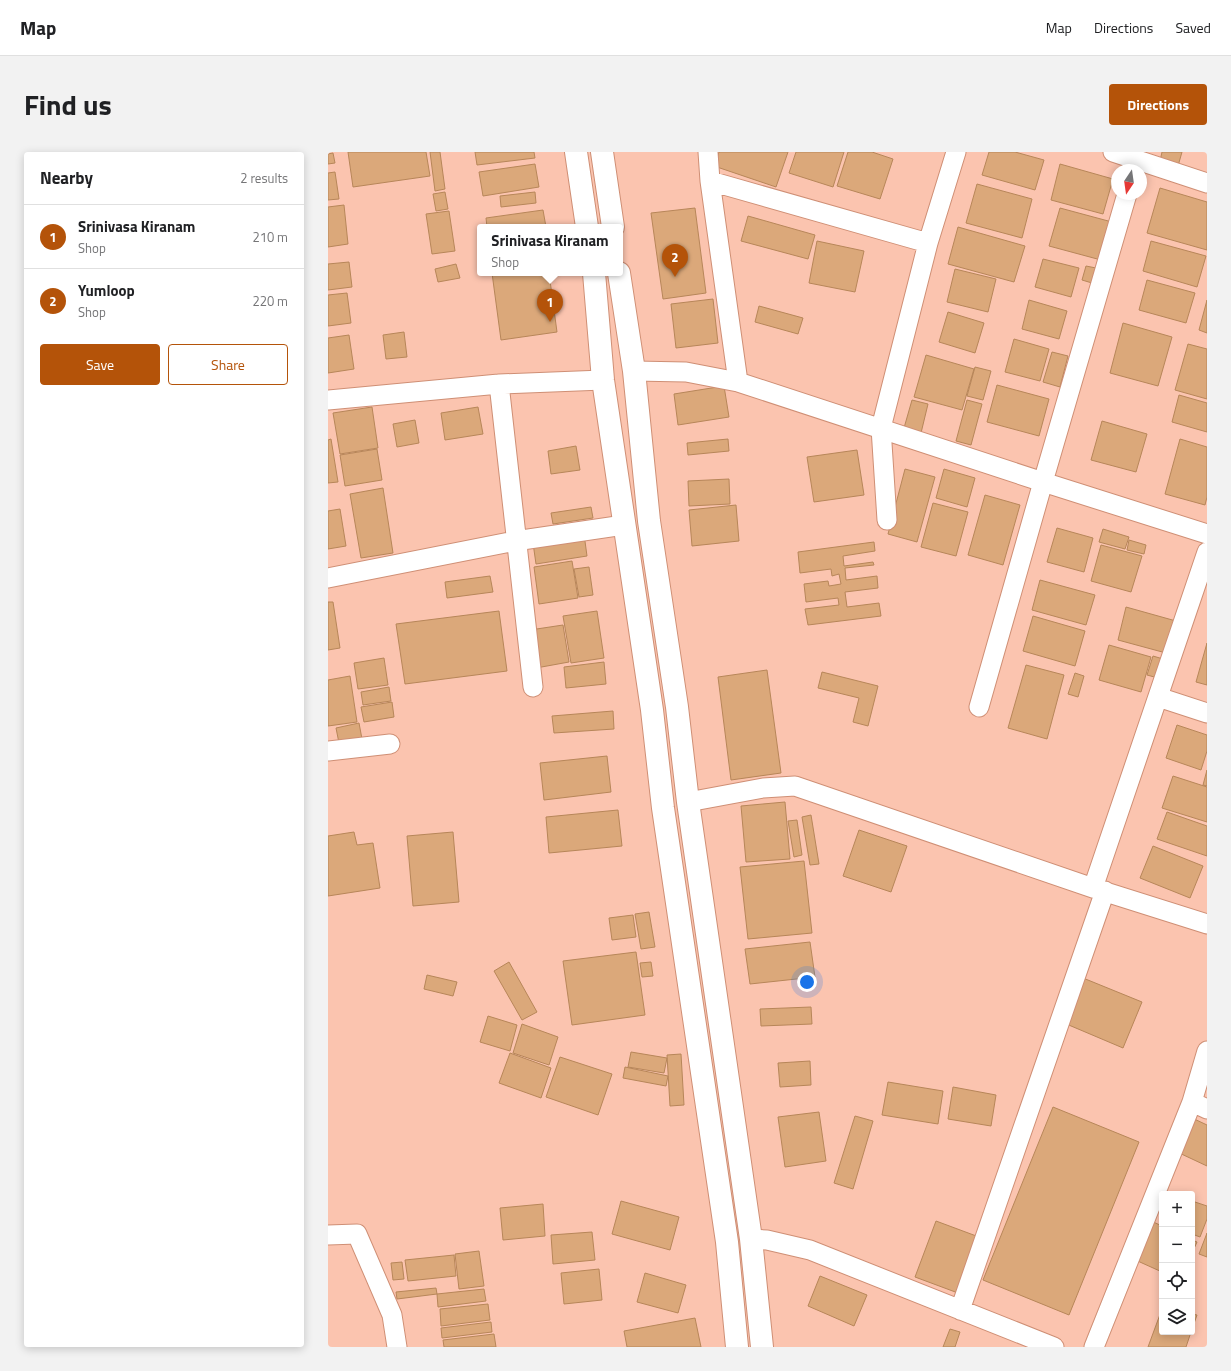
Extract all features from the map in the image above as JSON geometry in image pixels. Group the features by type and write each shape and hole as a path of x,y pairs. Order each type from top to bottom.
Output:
{"main road":[{"path":"576,152 587,224"},
{"path":"602,152 613,224"},
{"path":"594,276 604,380 652,710 665,823 727,1242 737,1347"},
{"path":"619,276 634,371 649,521 677,707 688,802 751,1239 762,1347"}],"street":[{"path":"708,152 710,181 738,382"},
{"path":"887,520 881,428 928,243 956,152"},
{"path":"1113,152 1134,164"},
{"path":"1147,168 1207,183"},
{"path":"710,181 928,243"},
{"path":"979,707 1043,482 1126,200"},
{"path":"634,371 686,372 738,382 1207,534"},
{"path":"328,400 499,384 604,380"},
{"path":"499,384 515,541 533,687"},
{"path":"328,578 515,541 624,525"},
{"path":"960,1310 1099,890 1158,697 1207,552"},
{"path":"1158,697 1207,712"},
{"path":"328,751 390,744"},
{"path":"688,802 763,788 795,786 1099,890 1207,924"},
{"path":"1094,1347 1200,1106 1207,1051"},
{"path":"328,1234 357,1234 392,1315 397,1347"},
{"path":"751,1239 767,1240 810,1250 1054,1347"}],"building":[{"path":"348,152 426,152 430,176 353,187"},
{"path":"430,152 440,152 445,189 435,191"},
{"path":"475,152 534,152 535,158 477,165"},
{"path":"719,152 788,152 776,187 714,166"},
{"path":"796,152 844,152 833,187 789,173"},
{"path":"848,152 872,152 893,159 880,199 837,186"},
{"path":"989,152 1015,152 1044,160 1035,190 982,175"},
{"path":"1162,152 1182,152 1178,166 1160,161"},
{"path":"333,153 335,163 328,164 328,154"},
{"path":"535,164 539,187 483,196 479,172"},
{"path":"1060,164 1111,178 1111,186 1103,214 1051,200"},
{"path":"335,172 339,199 328,200 328,173"},
{"path":"977,184 1032,199 1022,238 966,223"},
{"path":"1160,188 1207,202 1207,250 1147,233"},
{"path":"445,192 448,209 436,211 433,194"},
{"path":"535,192 536,203 501,207 500,196"},
{"path":"344,205 348,244 328,247 328,207"},
{"path":"695,208 706,293 663,299 651,213"},
{"path":"1060,208 1112,222 1101,260 1049,246"},
{"path":"543,210 545,224 487,224 486,218"},
{"path":"449,211 455,251 432,254 426,214"},
{"path":"748,216 815,235 808,259 741,241"},
{"path":"958,227 1025,246 1014,282 948,264"},
{"path":"817,241 864,251 855,292 809,283"},
{"path":"1151,241 1206,256 1197,287 1143,271"},
{"path":"1043,259 1079,268 1071,297 1035,287"},
{"path":"349,262 352,287 328,290 328,264"},
{"path":"456,264 460,278 438,282 435,269"},
{"path":"1086,266 1096,268 1092,283 1082,280"},
{"path":"955,269 996,279 988,312 947,302"},
{"path":"492,276 549,276 557,332 501,340"},
{"path":"1147,280 1195,293 1186,323 1139,310"},
{"path":"347,293 351,323 328,326 328,295"},
{"path":"713,299 718,343 676,348 671,304"},
{"path":"1029,300 1067,311 1059,339 1022,329"},
{"path":"1207,300 1207,333 1199,330"},
{"path":"759,306 803,318 798,334 755,322"},
{"path":"948,312 984,323 975,353 939,342"},
{"path":"1123,323 1172,337 1158,386 1110,373"},
{"path":"404,332 407,357 386,359 383,335"},
{"path":"349,335 354,369 328,373 328,338"},
{"path":"1014,339 1049,349 1040,381 1005,372"},
{"path":"1188,344 1207,349 1207,399 1175,390"},
{"path":"1052,352 1068,356 1060,387 1043,382"},
{"path":"926,355 974,369 962,410 914,397"},
{"path":"975,367 991,371 983,400 967,396"},
{"path":"997,385 1049,399 1039,436 987,422"},
{"path":"724,386 729,417 678,425 674,394"},
{"path":"1179,395 1207,403 1207,432 1172,422"},
{"path":"912,400 928,404 921,433 904,428"},
{"path":"967,400 982,404 971,445 956,441"},
{"path":"372,407 378,448 340,454 333,413"},
{"path":"478,407 483,434 445,440 441,413"},
{"path":"415,420 419,443 397,447 393,424"},
{"path":"1102,421 1147,434 1136,472 1091,460"},
{"path":"331,439 338,482 328,483 328,440"},
{"path":"728,439 729,451 688,455 687,443"},
{"path":"1180,439 1207,447 1207,497 1205,505 1165,494"},
{"path":"576,446 580,470 551,474 548,451"},
{"path":"377,449 382,480 345,486 340,455"},
{"path":"857,450 864,495 814,502 807,457"},
{"path":"905,469 935,477 917,542 888,534"},
{"path":"944,469 975,478 967,507 936,498"},
{"path":"729,479 730,504 689,506 688,481"},
{"path":"383,488 393,553 361,558 350,494"},
{"path":"985,495 1020,505 1003,565 968,555"},
{"path":"933,503 968,512 956,556 921,547"},
{"path":"736,505 739,541 692,546 689,510"},
{"path":"591,507 593,518 553,524 551,513"},
{"path":"340,509 346,546 328,549 328,511"},
{"path":"1057,528 1093,538 1084,572 1047,562"},
{"path":"1103,529 1129,537 1125,549 1099,542"},
{"path":"584,534 587,556 536,564 533,543"},
{"path":"1129,540 1146,545 1144,554 1127,550"},
{"path":"874,542 875,551 843,556 844,566 873,562 874,565 845,568 846,580 877,576 878,588 845,592 847,607 879,603 881,616 808,625 805,609 839,605 838,598 806,602 804,584 828,581 829,586 841,584 839,574 832,576 831,569 800,573 798,552"},
{"path":"1101,545 1142,556 1131,592 1091,581"},
{"path":"572,561 578,598 539,604 534,567"},
{"path":"589,567 593,595 579,597 574,569"},
{"path":"490,576 493,592 447,598 445,582"},
{"path":"1040,580 1095,595 1086,625 1032,610"},
{"path":"328,602 333,602 340,648 328,650"},
{"path":"1126,607 1176,621 1166,653 1118,640"},
{"path":"499,611 507,671 405,684 396,624"},
{"path":"597,611 604,658 571,663 563,616"},
{"path":"1033,616 1085,631 1075,666 1023,651"},
{"path":"563,625 569,662 536,668 530,630"},
{"path":"1207,643 1207,685 1196,682"},
{"path":"1109,645 1151,657 1141,692 1099,680"},
{"path":"1153,656 1163,659 1158,678 1147,675"},
{"path":"384,658 388,685 358,689 354,663"},
{"path":"604,662 606,684 566,688 564,667"},
{"path":"1026,665 1064,675 1047,739 1008,728"},
{"path":"767,670 781,773 731,780 718,677"},
{"path":"822,672 878,686 868,726 853,722 859,698 818,688"},
{"path":"1075,673 1084,676 1078,697 1068,694"},
{"path":"350,676 357,722 328,726 328,680"},
{"path":"389,687 391,701 363,705 361,692"},
{"path":"392,702 394,717 364,722 361,707"},
{"path":"613,711 614,729 554,733 552,716"},
{"path":"359,723 362,739 339,743 336,728"},
{"path":"1177,725 1207,735 1207,751 1201,770 1166,758"},
{"path":"607,756 611,792 544,800 540,763"},
{"path":"1207,770 1207,786 1203,785"},
{"path":"1173,776 1207,787 1207,822 1162,808"},
{"path":"785,802 790,859 746,862 741,806"},
{"path":"618,810 622,846 549,853 546,817"},
{"path":"1167,812 1207,826 1207,856 1157,839"},
{"path":"811,815 819,864 810,865 802,817"},
{"path":"797,820 802,855 794,857 788,821"},
{"path":"859,830 907,846 891,892 843,876"},
{"path":"354,832 357,845 373,843 380,888 328,896 328,836"},
{"path":"453,832 459,902 413,906 407,836"},
{"path":"1153,846 1203,866 1190,898 1140,878"},
{"path":"804,861 812,933 748,939 740,867"},
{"path":"649,912 655,947 641,949 635,914"},
{"path":"633,915 636,937 612,940 609,918"},
{"path":"810,942 815,977 750,984 745,949"},
{"path":"636,952 645,1015 572,1025 563,961"},
{"path":"509,962 537,1012 522,1020 494,971"},
{"path":"651,962 653,976 642,977 640,963"},
{"path":"427,975 457,982 453,996 424,989"},
{"path":"1083,978 1142,1002 1123,1048 1064,1023"},
{"path":"811,1007 812,1024 761,1026 760,1009"},
{"path":"488,1016 517,1025 510,1051 480,1042"},
{"path":"522,1024 558,1037 549,1065 513,1053"},
{"path":"631,1052 667,1058 664,1073 628,1067"},
{"path":"510,1053 551,1068 541,1098 499,1083"},
{"path":"681,1054 684,1105 670,1106 667,1055"},
{"path":"560,1057 612,1074 598,1115 546,1097"},
{"path":"810,1061 811,1085 780,1087 778,1063"},
{"path":"625,1067 668,1076 666,1086 623,1078"},
{"path":"888,1082 943,1091 938,1124 882,1115"},
{"path":"953,1087 996,1095 991,1126 948,1119"},
{"path":"1053,1107 1139,1142 1069,1315 983,1280"},
{"path":"819,1112 826,1161 785,1167 778,1117"},
{"path":"855,1116 873,1121 853,1189 834,1183"},
{"path":"1190,1117 1207,1125 1207,1166 1175,1151"},
{"path":"621,1201 679,1217 670,1250 612,1234"},
{"path":"1195,1202 1207,1206 1207,1219 1200,1237 1195,1235"},
{"path":"543,1204 545,1236 503,1240 500,1208"},
{"path":"1149,1220 1159,1225 1159,1271 1131,1258"},
{"path":"936,1221 979,1237 958,1293 915,1277"},
{"path":"592,1232 595,1260 553,1264 551,1235"},
{"path":"1207,1233 1207,1257 1199,1254"},
{"path":"479,1251 484,1286 459,1289 455,1254"},
{"path":"454,1255 456,1276 408,1281 405,1260"},
{"path":"402,1262 404,1279 393,1280 391,1263"},
{"path":"599,1269 602,1300 564,1304 561,1273"},
{"path":"645,1273 686,1285 678,1313 637,1302"},
{"path":"820,1276 867,1295 854,1326 808,1306"},
{"path":"436,1288 437,1294 397,1299 396,1292"},
{"path":"484,1289 486,1301 438,1307 437,1294"},
{"path":"488,1304 490,1320 441,1326 440,1309"},
{"path":"1159,1317 1159,1335 1190,1335 1186,1347 1148,1347"},
{"path":"695,1318 701,1347 627,1347 624,1331"},
{"path":"491,1322 492,1332 442,1338 441,1328"},
{"path":"950,1329 960,1332 955,1347 943,1347"},
{"path":"494,1334 496,1347 444,1347 443,1340"}],"place":[{"name":"Yumloop","path":"675,277"},
{"name":"Srinivasa Kiranam","path":"550,322"}]}
